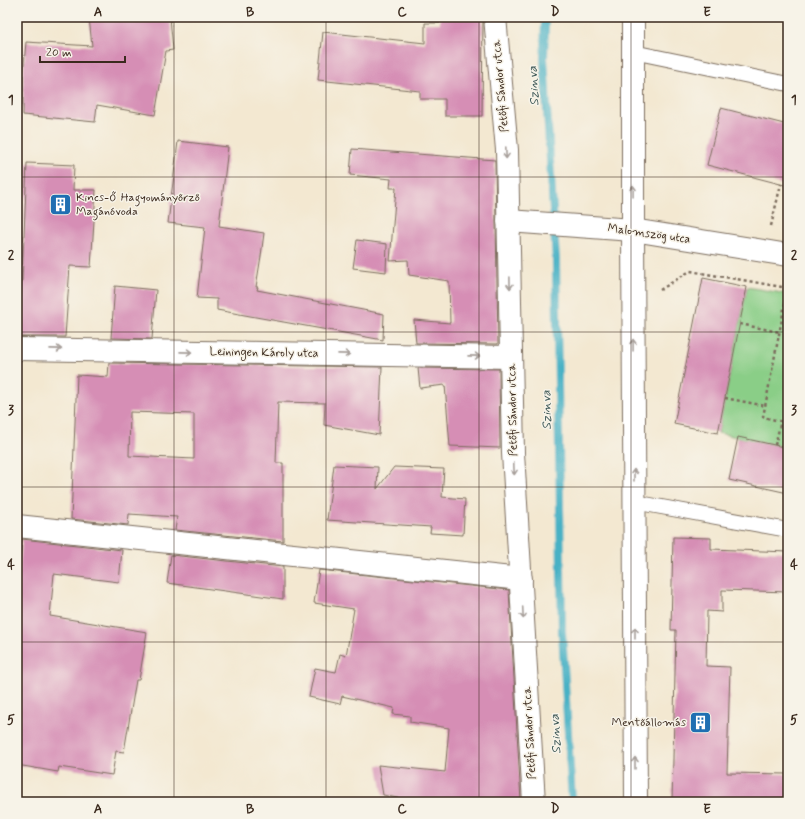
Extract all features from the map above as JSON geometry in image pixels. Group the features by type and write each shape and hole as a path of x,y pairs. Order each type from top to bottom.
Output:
{"street":[{"name":"Petőfi Sándor utca","path":"495,17 506,150 513,453 534,802"},
{"path":"633,17 636,802"},
{"name":"Malomszög utca","path":"508,221 633,230 788,255"},
{"name":"Leiningen Károly utca","path":"17,349 511,357"},
{"path":"17,526 521,579"}],"lane":[{"path":"633,52 788,84"},
{"path":"634,502 788,530"}],"path":[{"path":"765,251 781,184"},
{"path":"655,293 690,271 788,288 764,417 788,423"},
{"path":"740,324 779,332"},
{"path":"725,398 766,406"},
{"path":"775,445 781,421"}],"green space":[{"path":"747,287 788,294 788,448 718,433"}],"building":[{"path":"89,17 170,17 173,50 166,51 155,115 97,105 95,122 23,115 23,76 26,42 92,46"},
{"path":"440,17 483,17 482,116 445,116 445,99 420,99 420,91 318,80 323,32 425,43 425,23 440,23"},
{"path":"721,108 788,125 788,186 707,165"},
{"path":"178,141 228,147 219,226 264,233 256,287 258,287 257,290 384,314 383,340 217,310 217,299 197,298 205,227 168,223"},
{"path":"352,149 495,160 498,344 416,343 414,320 450,323 449,281 409,275 408,260 390,261 396,188 390,188 391,179 350,175"},
{"path":"27,163 74,165 73,190 96,190 91,267 70,266 65,337 19,337"},
{"path":"357,240 387,244 386,272 353,268"},
{"path":"703,278 747,287 718,433 674,424"},
{"path":"115,286 156,290 152,339 111,338"},
{"path":"109,363 382,367 379,435 324,425 325,403 278,402 276,463 283,463 283,541 175,530 177,517 129,514 128,525 71,519 77,375 108,377","holes":["130,412 194,414 194,459 129,456"]},
{"path":"418,368 499,369 500,448 450,446 445,385 420,388"},
{"path":"738,437 788,448 788,493 729,480"},
{"path":"334,465 378,467 377,489 394,467 444,469 442,497 465,499 463,535 430,533 431,527 327,520"},
{"path":"673,537 711,538 711,549 788,552 788,592 722,590 722,612 707,611 706,666 730,667 727,773 788,774 788,802 672,802 676,630 671,630"},
{"path":"22,539 122,550 119,582 54,574 50,616 147,632 139,680 136,680 124,752 116,751 112,775 59,767 58,772 17,765 17,597"},
{"path":"171,555 283,567 283,599 167,583"},
{"path":"319,570 509,590 521,802 407,802 407,800 383,795 378,765 445,772 449,728 410,722 410,716 393,714 394,708 342,696 340,704 309,697 315,668 336,672 340,654 346,656 354,609 314,603"}],"waterway":[{"name":"Szinva","path":"545,17 544,58 556,261 562,631 572,802"}],"place":[{"name":"Kincs-Ő Hagyományőrző Magánóvoda","path":"60,205"},
{"name":"Mentőállomás","path":"701,723"}]}
